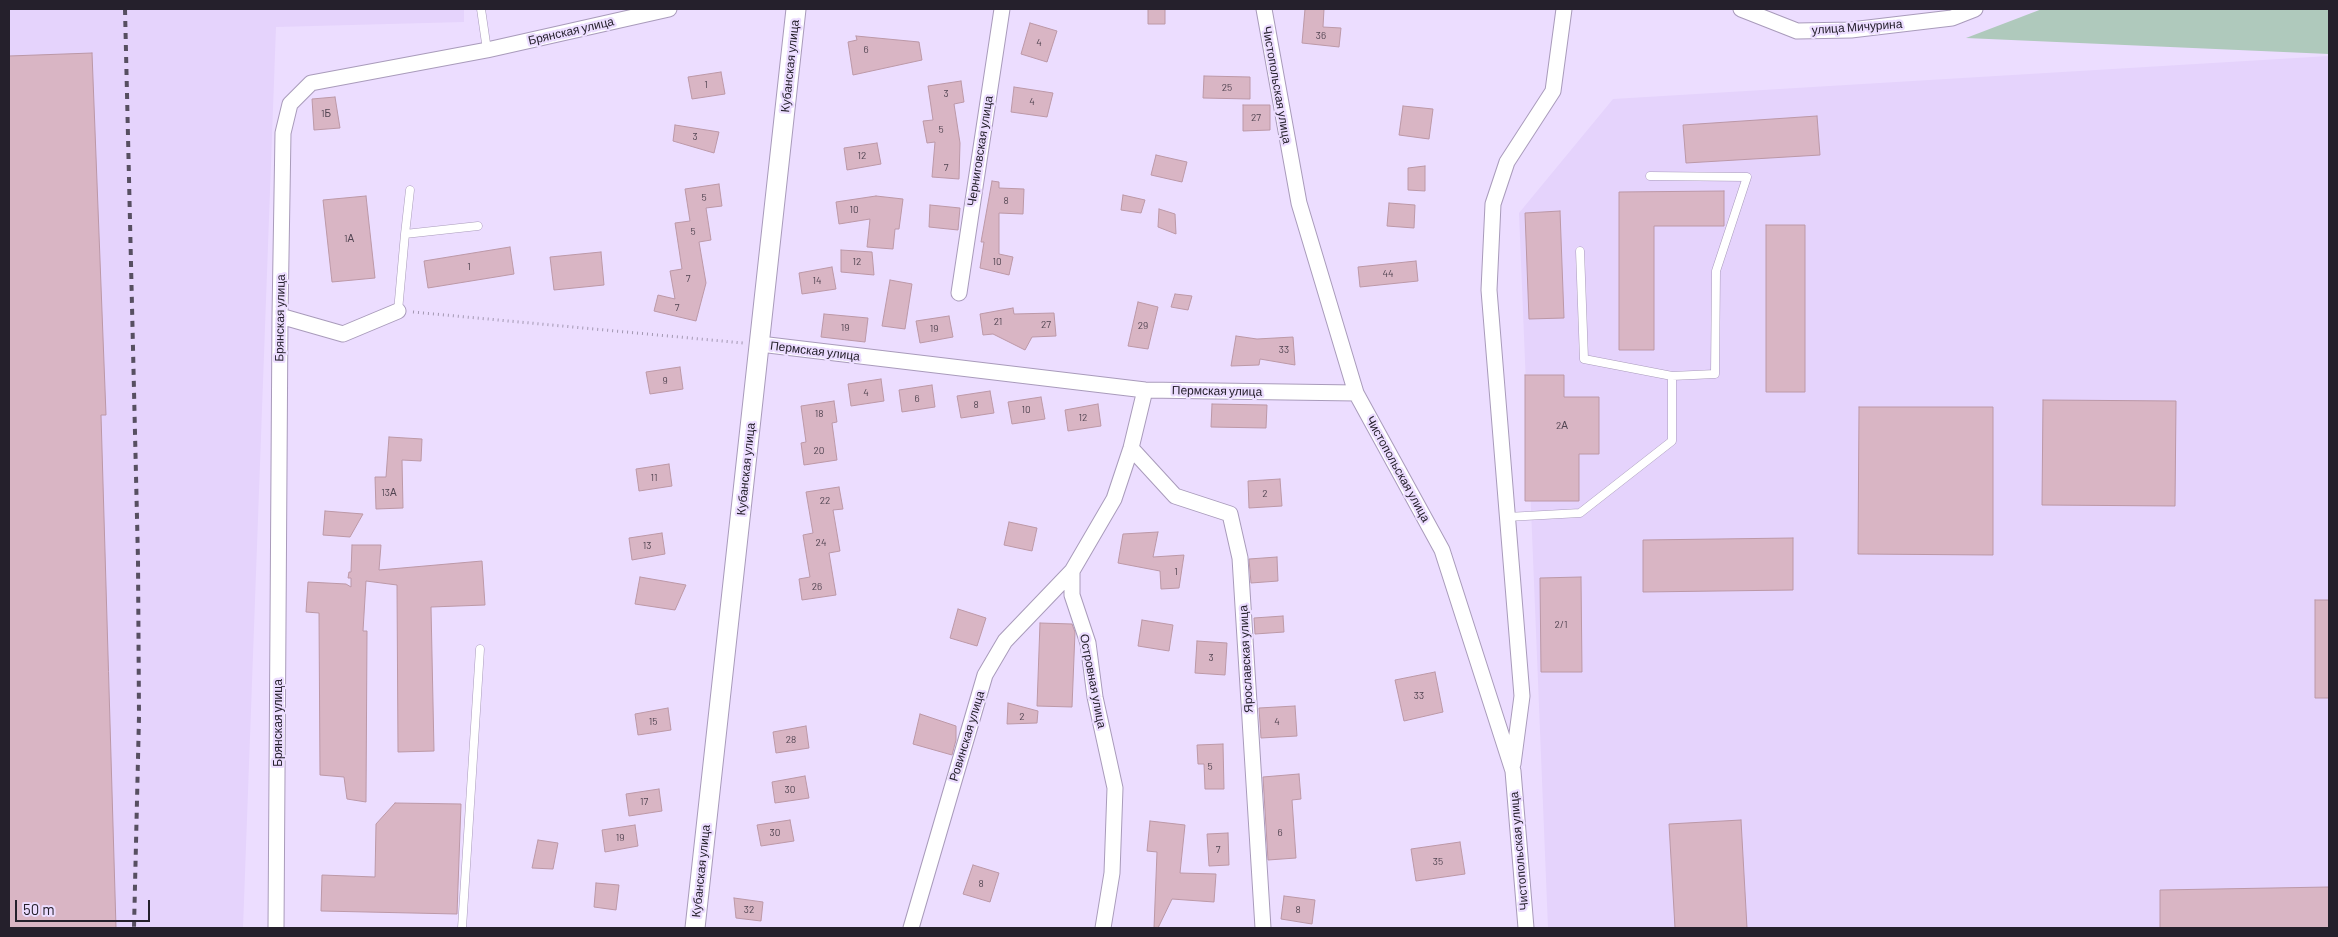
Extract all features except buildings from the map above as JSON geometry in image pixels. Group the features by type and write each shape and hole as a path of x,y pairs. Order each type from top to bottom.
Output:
{"street":[{"name":"Брянская улица","path":"276,928 283,133 290,104 311,83 487,50 669,9"},
{"name":"Кубанская улица","path":"694,928 796,9"},
{"name":"Черниговская улица","path":"959,293 1002,9"},
{"name":"Чистопольская улица","path":"1264,9 1299,203 1356,393 1442,550 1513,771 1526,928"},
{"path":"1513,771 1522,696 1490,290 1493,204 1507,162 1553,90 1564,9"},
{"name":"улица Мичурина","path":"1742,9 1767,14 1797,31 1850,30 1952,18 1976,9"},
{"path":"280,316 343,334 398,311"},
{"name":"Пермская улица","path":"760,344 1145,390 1356,393"},
{"path":"1072,571 1114,498 1131,448 1145,390"},
{"name":"Ярославская улица","path":"1131,448 1175,496 1230,514 1240,558 1263,928"},
{"name":"Ровинская улица","path":"911,928 985,675 1005,641 1072,571"},
{"name":"Островная улица","path":"1072,571 1072,595 1075,611 1088,642 1095,697 1115,788 1112,873 1103,928"}],"lane":[{"path":"481,9 487,50"},
{"path":"1580,251 1584,359 1672,376 1714,374 1716,272 1747,177 1650,176"},
{"path":"398,311 410,190"},
{"path":"405,234 478,226"},
{"path":"1508,517 1580,513 1672,441 1672,376"},
{"path":"462,928 480,649"}],"path":[{"name":"Пермская улица","path":"398,311 760,344"}],"shaded area":[{"path":"9,9 464,9 464,22 276,27 243,928 9,928"},
{"path":"2329,56 2329,928 1548,928 1519,213 1613,99"}],"green space":[{"path":"2042,9 2329,9 2329,54 1966,38"}],"railway":[{"path":"125,9 138,560 139,716 134,928"}]}
